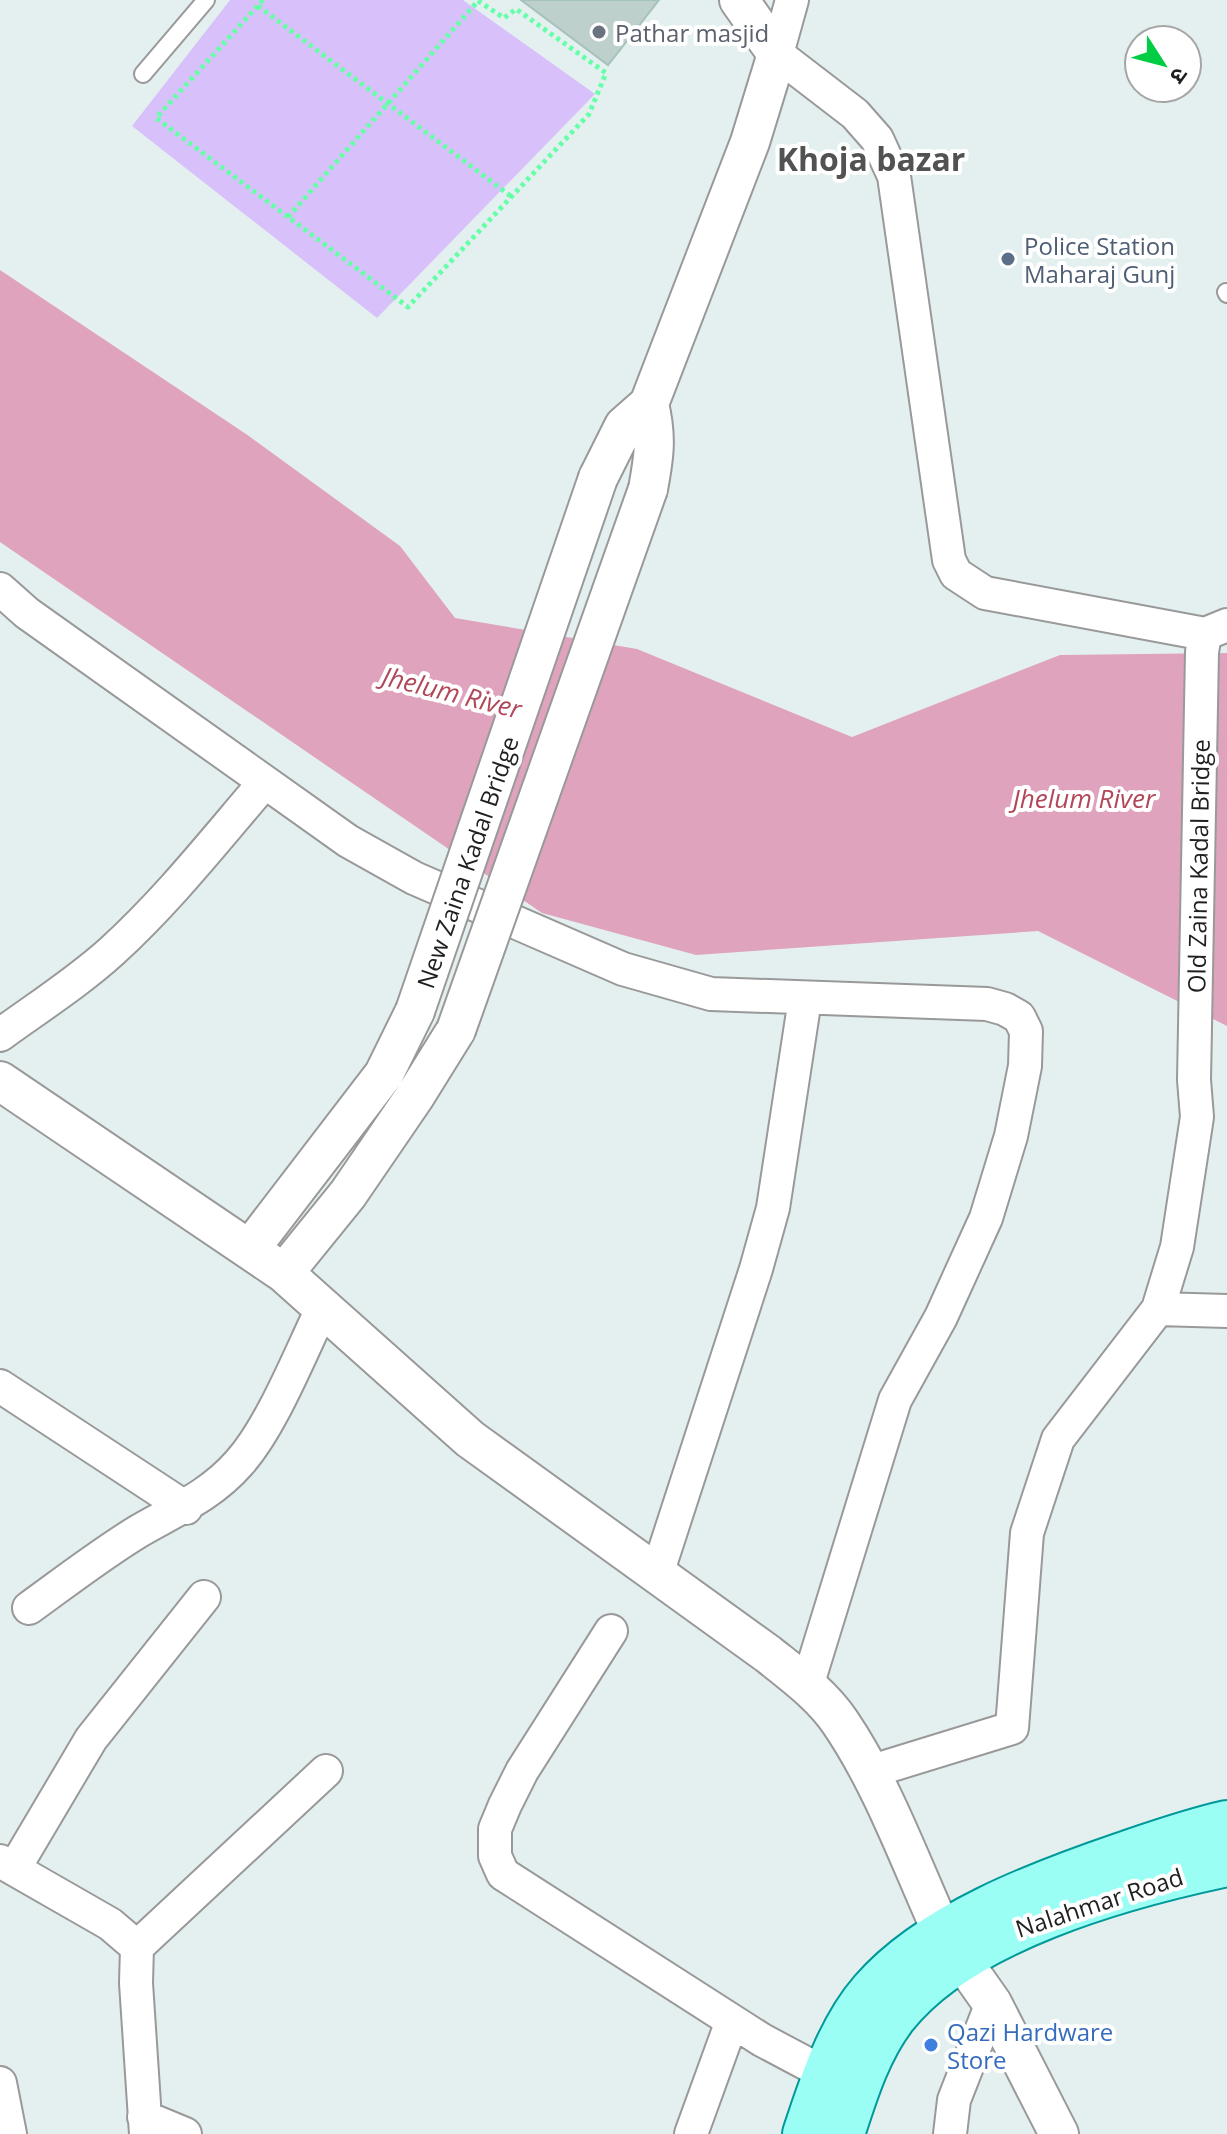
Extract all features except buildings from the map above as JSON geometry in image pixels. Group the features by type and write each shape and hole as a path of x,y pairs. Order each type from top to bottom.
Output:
{"main road":[{"path":"842,2134 841,2082 852,2021 871,1992 893,1971 952,1946 1001,1902 1052,1879 1197,1830 1227,1823"},
{"name":"Nalahmar Road","path":"841,2082 874,2050 894,2018 952,1946 1171,1875 1227,1864"},
{"path":"805,2134 841,2082"}],"street":[{"path":"739,0 777,54 855,114 877,139 894,176 949,560 956,574 985,593 1211,637"},
{"path":"649,404 750,142 792,0"},
{"name":"New Zaina Kadal Bridge","path":"250,1249 384,1074 415,1011 598,478 624,426 649,404 655,431 648,489 456,1030 348,1194 284,1273"},
{"path":"0,589 27,613 348,841 414,878 623,969 711,994 987,1004 1019,1017 1026,1031 1025,1066 999,1178 986,1218 941,1317 895,1400 807,1686"},
{"name":"Old Zaina Kadal Bridge","path":"1158,1309 1212,1117 1194,1080 1211,637"},
{"path":"0,1035 89,969 136,929 264,783"},
{"path":"657,1574 773,1208 805,999"},
{"path":"0,1081 284,1273 470,1439 807,1686 839,1720 869,1772 952,1946 992,2003 1059,2134"},
{"path":"29,1608 140,1531 186,1508 216,1488 241,1461 261,1431 323,1307"},
{"path":"869,1772 1012,1728 1027,1533 1058,1439 1158,1309 1227,1311"},
{"path":"0,1386 186,1508"},
{"path":"137,1947 110,1924 7,1865 91,1739 204,1597"},
{"path":"611,1631 522,1771 505,1805 495,1829 495,1856 503,1874 732,2021 841,2082"},
{"path":"185,2134 145,2126 136,1983 137,1947 326,1771"},
{"path":"950,2134 954,2100 992,2003"},
{"path":"691,2134 732,2021"},
{"path":"0,2083 10,2134"}],"lane":[{"path":"143,74 206,0"}],"path":[{"path":"263,0 156,118 288,217 408,307 589,114 606,73 516,9 504,18 478,0 288,217"},
{"path":"258,6 512,197"}],"shaded area":[{"path":"230,0 463,0 595,94 377,318 132,126"}],"water":[{"name":"Jhelum River","path":"0,270 246,434 400,546 455,618 637,649 852,737 1060,655 1227,653 1227,1026 1038,931 696,955 542,913 0,542"}],"place":[{"name":"Pathar masjid","path":"599,32"},
{"name":"Police Station Maharaj Gunj","path":"1008,259"},
{"name":"Qazi Hardware Store","path":"931,2045"}],"district":[{"name":"Khoja bazar","path":"871,158"}]}
